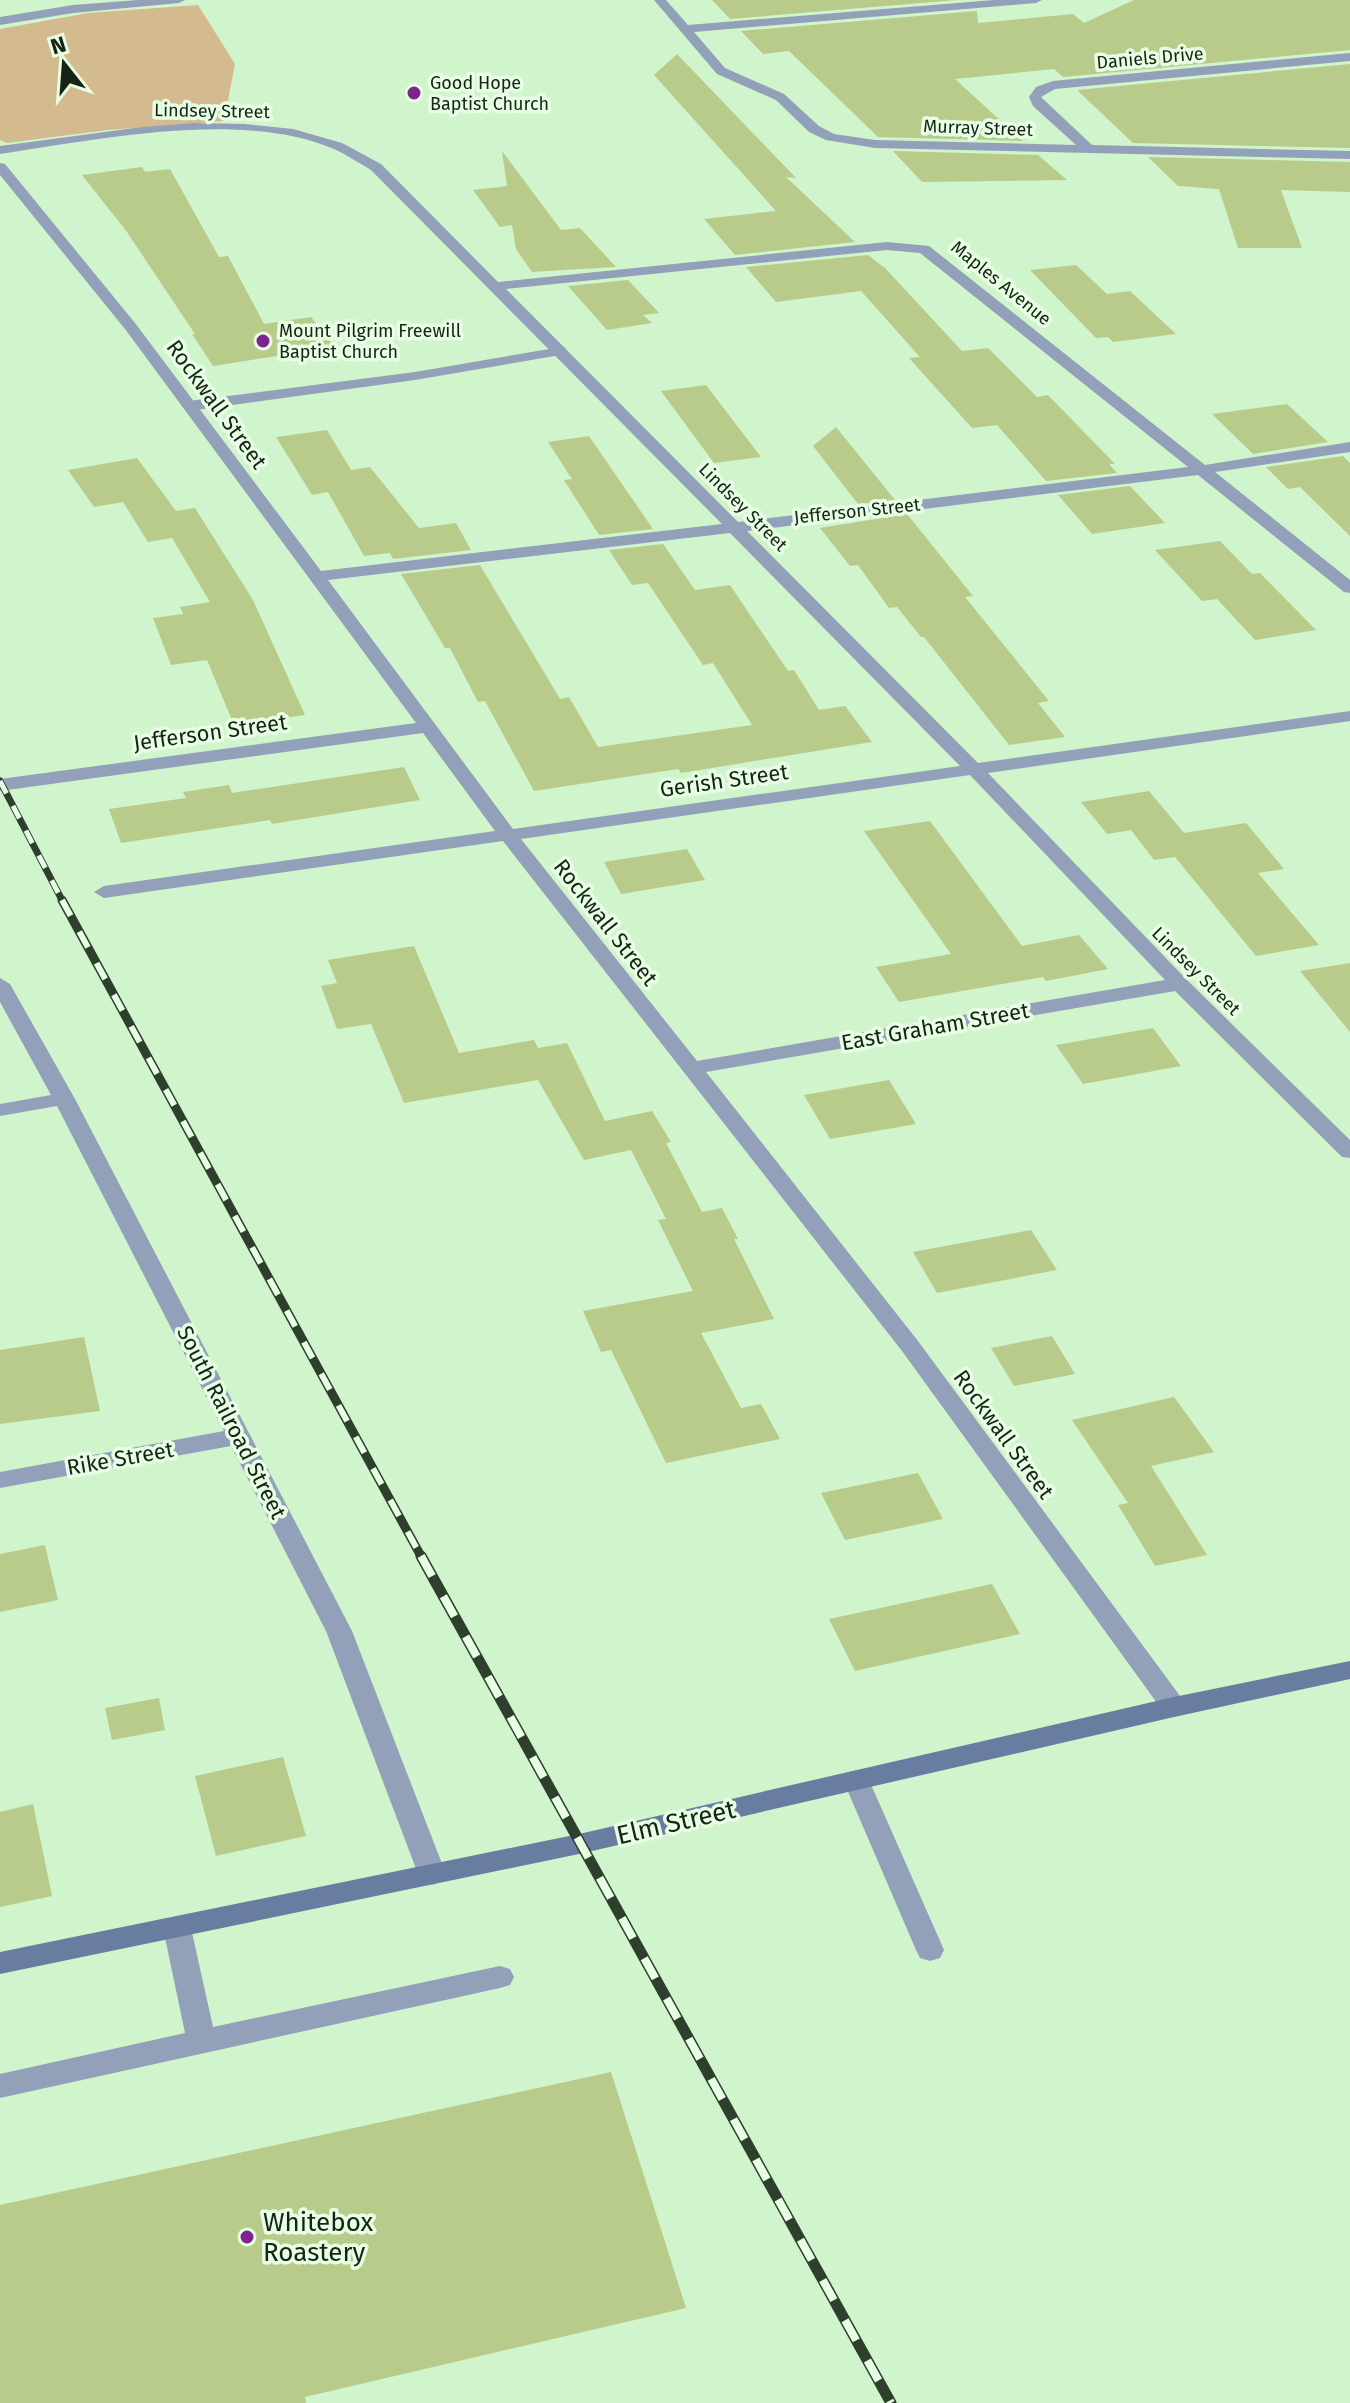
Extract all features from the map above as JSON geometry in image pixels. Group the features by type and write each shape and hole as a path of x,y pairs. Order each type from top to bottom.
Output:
{"main road":[{"name":"Elm Street","path":"0,1963 432,1874 1350,1670"}],"street":[{"path":"0,21 73,9 179,0"},
{"name":"Murray Street","path":"660,0 721,71 780,97 814,129 831,137 875,144 1350,155"},
{"path":"685,29 1036,0"},
{"name":"Daniels Drive","path":"1090,150 1037,103 1035,97 1040,90 1053,85 1350,57"},
{"name":"Lindsey Street","path":"0,150 172,128 242,128 322,141 347,149 376,167 974,769 1180,984 1350,1152"},
{"name":"Rockwall Street","path":"0,167 130,326 508,835 689,1069 910,1346 1174,1707"},
{"name":"Maples Avenue","path":"497,286 887,246 924,249 1350,588"},
{"path":"189,406 415,376 561,351"},
{"name":"Jefferson Street","path":"315,577 733,525 1135,480 1350,447"},
{"name":"Gerish Street","path":"104,892 1350,716"},
{"name":"Jefferson Street","path":"0,785 427,727"},
{"name":"South Railroad Street","path":"0,984 64,1099 339,1631 432,1874"},
{"name":"East Graham Street","path":"689,1069 1180,984"},
{"path":"0,1110 64,1099"},
{"name":"Rike Street","path":"0,1480 240,1436"},
{"path":"856,1780 930,1950"},
{"path":"177,1928 201,2041"},
{"path":"0,2086 500,1977"}],"shaded area":[{"path":"198,5 235,64 224,121 108,130 7,143 0,140 0,29 88,13"}],"building":[{"path":"712,0 957,0 730,19"},
{"path":"1134,0 1350,0 1350,50 1063,77 1054,69 955,79 1023,141 878,137 789,51 763,54 741,31 977,11 978,23 1073,14 1084,23"},
{"path":"677,54 796,178 786,177 855,242 735,255 704,219 776,211 654,75"},
{"path":"1350,64 1350,148 1133,143 1077,90"},
{"path":"502,151 561,230 580,228 616,267 532,272 516,249 512,225 500,227 473,190 507,186"},
{"path":"893,151 1038,155 1067,180 922,182"},
{"path":"1148,157 1350,162 1350,192 1281,190 1302,248 1238,248 1219,189 1178,186"},
{"path":"142,167 145,172 170,169 219,257 228,256 264,324 311,317 335,347 213,366 127,232 82,175"},
{"path":"868,255 885,268 962,351 988,348 1037,397 1048,395 1115,464 1109,464 1117,473 1046,481 997,425 972,428 909,358 920,357 861,291 776,302 746,267"},
{"path":"1076,265 1107,294 1130,291 1176,334 1113,342 1108,337 1096,338 1030,270"},
{"path":"628,280 659,313 643,315 652,323 607,330 568,286"},
{"path":"706,385 761,457 714,463 661,391"},
{"path":"1287,404 1328,442 1253,454 1212,414"},
{"path":"836,427 895,500 858,504 813,446"},
{"path":"327,430 351,470 370,467 419,528 456,523 471,550 393,559 390,553 364,556 328,492 312,495 276,437"},
{"path":"589,436 653,529 599,535 564,480 572,479 548,442"},
{"path":"1343,456 1350,463 1350,536 1300,487 1288,489 1266,467"},
{"path":"137,458 176,511 195,508 253,600 305,715 234,725 207,660 171,665 153,618 183,614 180,607 210,602 172,538 148,542 123,502 94,507 68,470"},
{"path":"1130,486 1165,523 1092,534 1058,495"},
{"path":"907,514 973,596 965,597 1049,701 1038,703 1065,737 1009,745 924,637 897,607 889,608 858,565 850,566 820,528"},
{"path":"1220,541 1252,574 1260,573 1316,630 1255,640 1217,599 1202,601 1155,550"},
{"path":"663,544 695,590 730,585 788,671 794,670 819,710 845,706 872,742 681,773 678,769 534,791 485,701 478,702 450,648 445,648 401,574 480,565 560,699 569,697 598,747 752,725 713,663 703,665 648,583 632,585 609,550"},
{"path":"404,767 420,800 272,824 270,820 121,843 109,809 186,798 183,792 229,785 232,793"},
{"path":"1149,791 1184,833 1246,823 1284,869 1258,873 1319,945 1256,956 1175,857 1154,860 1131,830 1107,834 1081,802"},
{"path":"930,821 1022,946 1079,935 1108,969 899,1002 876,967 951,954 864,831"},
{"path":"687,849 705,880 621,894 604,862"},
{"path":"414,946 459,1053 534,1040 538,1048 567,1043 605,1121 652,1111 671,1142 666,1143 702,1212 722,1208 774,1319 701,1333 741,1408 761,1404 780,1439 666,1463 611,1350 601,1352 583,1311 693,1291 658,1220 666,1219 631,1150 584,1160 538,1080 404,1103 371,1024 337,1029 321,986 337,983 328,960"},
{"path":"1350,963 1350,1032 1300,971"},
{"path":"1153,1028 1181,1066 1083,1084 1056,1045"},
{"path":"889,1080 916,1124 830,1139 804,1095"},
{"path":"1031,1230 1057,1270 937,1293 913,1252"},
{"path":"1052,1336 1075,1374 1014,1386 991,1348"},
{"path":"84,1337 100,1411 0,1424 0,1350"},
{"path":"1174,1397 1214,1452 1151,1466 1207,1555 1155,1566 1118,1505 1128,1503 1072,1420"},
{"path":"918,1473 943,1519 845,1540 821,1493"},
{"path":"45,1545 58,1600 0,1612 0,1554"},
{"path":"992,1584 1020,1634 855,1671 829,1619"},
{"path":"159,1698 165,1730 112,1740 105,1708"},
{"path":"283,1757 306,1836 216,1856 195,1776"},
{"path":"33,1804 52,1896 0,1907 0,1812"},
{"path":"611,2072 686,2308 305,2397 306,2403 0,2403 0,2205"}],"railway":[{"path":"0,781 63,902"},
{"path":"62,900 422,1558"},
{"path":"421,1556 891,2403"}],"place":[{"name":"Good Hope Baptist Church","path":"414,93"},
{"name":"Mount Pilgrim Freewill Baptist Church","path":"263,341"},
{"name":"Whitebox Roastery","path":"247,2237"}]}
